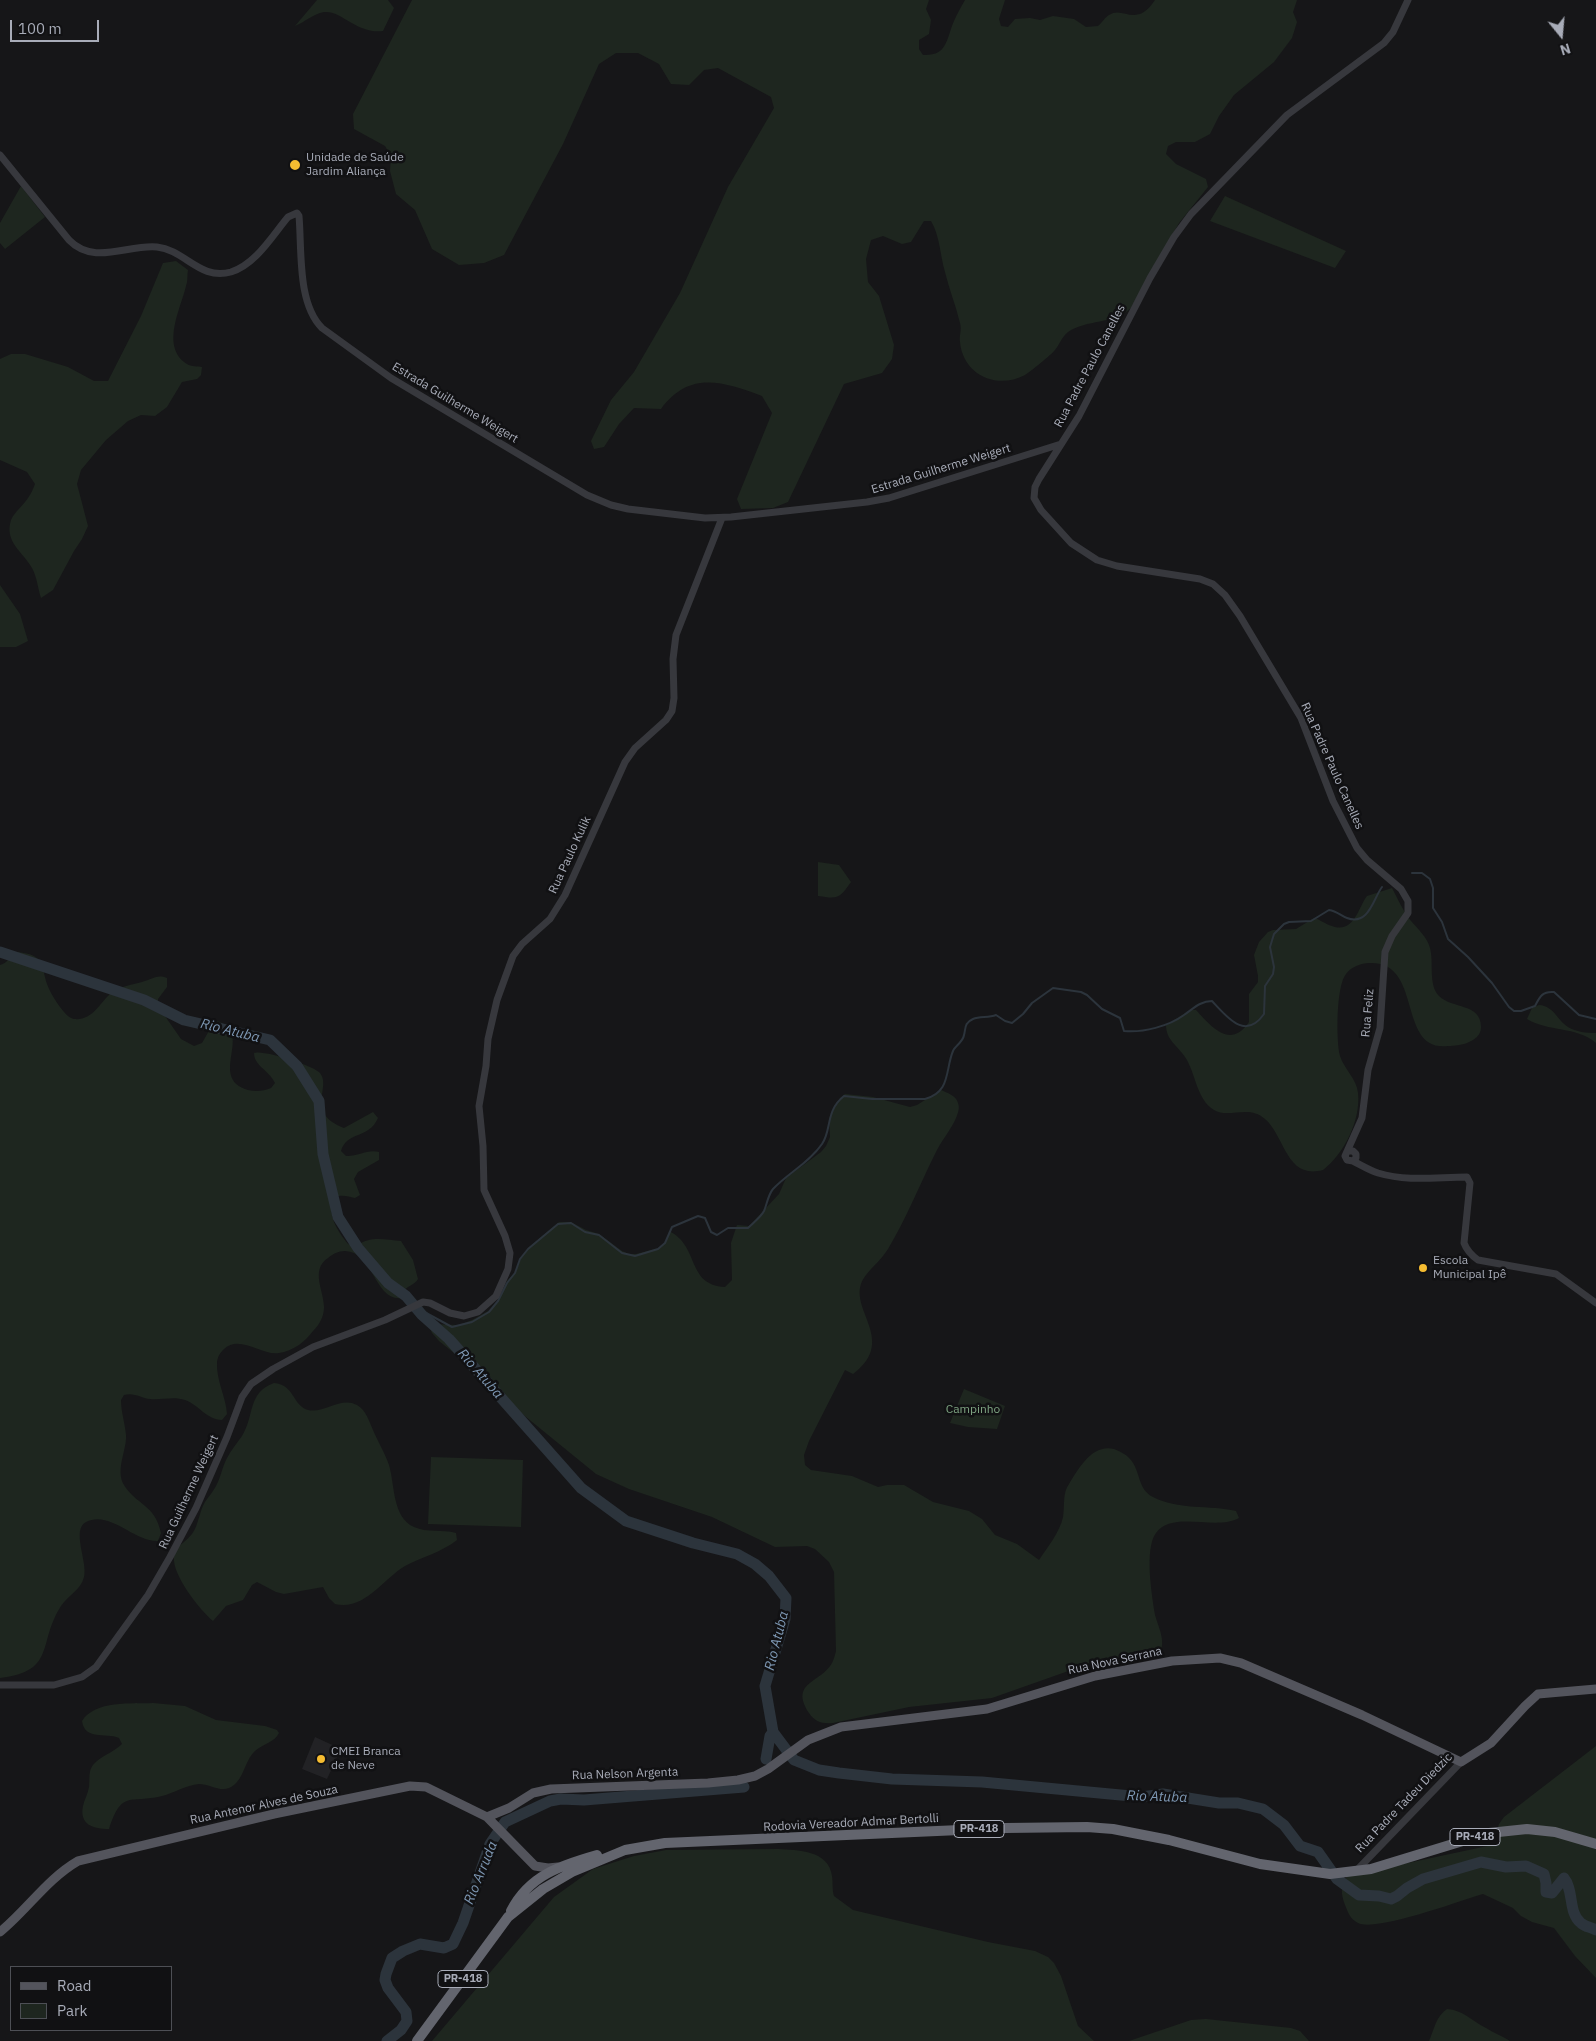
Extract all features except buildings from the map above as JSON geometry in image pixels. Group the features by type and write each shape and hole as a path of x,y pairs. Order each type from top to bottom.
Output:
{"highway":[{"name":"Rodovia Vereador Admar Bertolli","path":"417,2041 508,1917 543,1889 572,1872 625,1850 675,1843 1005,1828 1087,1827 1113,1829 1169,1840 1260,1864 1330,1874 1371,1869 1489,1833 1528,1829 1555,1832 1596,1844"},
{"path":"508,1917 524,1893 537,1881 558,1867 600,1854 625,1850"}],"main road":[{"name":"Rua Nova Serrana","path":"768,1769 803,1744 842,1727 986,1709 1095,1676 1172,1661 1220,1658 1240,1663 1362,1715 1461,1762"},
{"name":"Rua Padre Tadeu Diedzic","path":"1461,1762 1491,1743 1538,1694 1596,1689"},
{"name":"Rua Nelson Argenta","path":"487,1817 509,1808 533,1793 551,1789 718,1782 754,1776 768,1769"},
{"name":"Rua Antenor Alves de Souza","path":"0,1932 65,1869 78,1861 274,1814 410,1786 426,1787 487,1817 535,1866"},
{"path":"537,1881 535,1866 558,1867"}],"street":[{"name":"Rua Padre Paulo Canelles","path":"1408,0 1393,32 1384,43 1287,115 1191,214 1174,237 1150,278 1079,416 1035,487 1034,498 1036,504 1071,542 1097,560 1117,566 1200,579 1219,589 1240,616 1297,712 1333,801 1357,848 1367,860 1401,889 1408,901"},
{"name":"Estrada Guilherme Weigert","path":"0,155 72,243 91,252 108,253 158,247 177,254 205,272 222,274 238,269 252,260 288,217 297,213 300,216 305,290 310,311 322,328 352,351 406,387 594,498 628,509 705,518 722,518 876,501 1061,444"},
{"name":"Rua Paulo Kulik","path":"419,1304 430,1303 456,1315 464,1316 478,1312 496,1296 506,1274 510,1261 508,1245 484,1190 483,1146 479,1106 487,1061 488,1038 499,992 512,956 522,944 550,919 565,896 625,762 635,748 666,720 672,711 674,698 673,658 676,635 722,518"},
{"name":"Rua Feliz","path":"1408,901 1406,917 1392,936 1385,952 1380,1028 1368,1070 1365,1100 1353,1154 1370,1169 1392,1176 1425,1179 1467,1177 1470,1183 1464,1243 1467,1250 1473,1256 1478,1260 1556,1274 1596,1303"},
{"name":"Rua Guilherme Weigert","path":"0,1685 54,1685 82,1677 96,1666 148,1595 170,1558 196,1508 242,1397 251,1384 273,1369 313,1347 385,1320 419,1304"},
{"name":"Rua Padre Tadeu Diedzic","path":"1356,1872 1461,1762"}],"shaded area":[{"name":"CMEI Branca de Neve","path":"315,1737 341,1749 327,1779 302,1769"}],"green space":[{"path":"317,0 388,0 394,8 383,31 365,29 331,12 320,13 295,26"},
{"path":"412,0 929,0 926,9 931,20 929,34 919,40 919,49 923,55 931,55 942,49 965,0 1005,0 999,19 1001,26 1008,27 1015,19 1030,18 1040,20 1053,16 1074,19 1086,27 1098,26 1114,13 1136,15 1142,13 1155,0 1297,0 1293,12 1297,22 1292,38 1274,62 1234,95 1219,116 1210,134 1195,142 1176,142 1168,146 1166,154 1176,164 1206,179 1208,187 1179,223 1131,308 1116,317 1083,325 1068,332 1053,352 1025,375 1003,381 993,380 975,371 967,363 960,342 961,328 936,233 931,221 924,221 911,242 902,244 883,236 871,240 866,259 868,282 879,296 894,345 892,359 882,373 844,384 788,502 773,508 741,509 737,499 772,413 762,396 721,384 695,384 672,397 661,409 634,408 619,424 604,447 594,449 591,441 611,400 634,372 680,293 728,187 774,108 771,97 718,68 704,70 689,85 671,84 659,64 638,53 616,53 599,64 563,144 504,255 484,263 459,265 432,249 415,210 396,194 390,171 391,156 385,146 354,129 353,114"},
{"path":"21,186 45,217 5,249 0,243 0,223"},
{"path":"1225,196 1346,251 1335,268 1210,221"},
{"path":"176,261 188,270 187,284 174,327 175,348 179,357 187,364 202,367 201,375 197,379 182,382 167,407 155,416 141,415 128,421 106,440 81,470 77,484 88,526 53,590 41,598 32,568 12,541 10,535 11,520 24,504 35,484 27,472 0,460 0,359 11,354 25,354 68,367 94,381 108,381 141,316 163,263"},
{"path":"0,585 20,614 28,641 16,647 0,647"},
{"path":"818,862 839,865 851,882 838,897 818,896"},
{"path":"1392,888 1411,921 1429,944 1432,980 1439,996 1476,1014 1480,1019 1481,1030 1477,1037 1465,1044 1448,1046 1432,1044 1421,1035 1397,976 1386,966 1369,963 1351,969 1346,974 1340,990 1338,1039 1340,1056 1357,1088 1357,1114 1350,1136 1331,1163 1323,1170 1311,1171 1301,1169 1288,1155 1272,1126 1265,1119 1259,1115 1246,1112 1220,1112 1208,1105 1200,1093 1189,1063 1168,1035 1166,1025 1190,1010 1196,1010 1208,1023 1221,1032 1228,1035 1242,1030 1249,1022 1249,994 1258,982 1254,955 1259,942 1268,932 1296,929 1314,918 1339,928 1345,926 1354,919 1367,896"},
{"path":"18,952 33,955 37,958 42,966 51,993 62,1010 70,1018 80,1019 91,1014 117,989 155,977 164,977 167,978 167,987 158,999 158,1006 181,1039 194,1046 202,1043 217,1021 228,1027 232,1035 233,1045 230,1066 231,1076 236,1084 251,1091 271,1088 275,1083 256,1061 254,1053 267,1053 299,1063 320,1073 323,1079 322,1108 325,1115 332,1122 344,1128 373,1112 378,1118 374,1125 348,1140 341,1151 346,1156 375,1151 379,1152 379,1160 358,1172 354,1179 360,1195 355,1198 341,1196 333,1198 332,1217 348,1244 357,1246 373,1239 401,1241 413,1260 418,1279 402,1293 403,1298 393,1297 380,1286 363,1259 345,1251 330,1257 323,1263 319,1275 324,1311 317,1326 302,1342 294,1348 279,1353 265,1352 244,1344 237,1344 230,1345 220,1353 217,1360 217,1369 227,1414 222,1420 212,1418 185,1400 172,1398 150,1399 128,1394 124,1395 121,1404 126,1441 121,1467 122,1479 129,1492 150,1510 154,1516 161,1533 158,1541 140,1537 104,1520 95,1519 86,1522 80,1532 85,1571 84,1577 77,1589 61,1606 49,1632 43,1653 38,1662 30,1669 0,1678 0,965"},
{"path":"1539,1005 1552,1011 1571,1029 1596,1033 1596,1043 1580,1034 1544,1026 1527,1019 1532,1008"},
{"path":"941,1090 957,1100 959,1107 957,1114 937,1149 895,1238 886,1253 866,1275 860,1287 860,1298 872,1335 872,1348 866,1361 853,1374 845,1370 809,1441 804,1455 805,1465 811,1470 852,1476 878,1487 904,1485 933,1502 969,1511 982,1519 995,1535 1017,1544 1039,1560 1053,1540 1061,1523 1064,1513 1065,1496 1069,1484 1087,1459 1099,1450 1106,1448 1114,1449 1128,1457 1136,1469 1144,1489 1153,1497 1183,1506 1236,1511 1239,1518 1219,1523 1172,1523 1163,1526 1156,1533 1150,1550 1150,1573 1155,1615 1161,1634 1162,1648 1158,1655 1153,1658 1114,1665 1091,1663 992,1698 909,1707 833,1723 822,1723 809,1713 804,1703 803,1695 809,1684 827,1670 832,1663 836,1651 834,1572 829,1562 815,1549 807,1546 775,1547 712,1517 629,1489 596,1474 515,1408 479,1373 439,1341 432,1333 428,1324 459,1325 490,1310 499,1300 507,1281 516,1271 521,1258 529,1247 559,1222 571,1222 599,1234 629,1254 659,1248 666,1241 669,1231 679,1238 685,1246 704,1280 713,1285 725,1287 732,1280 731,1243 737,1225 749,1226 779,1194 786,1178 821,1152 826,1146 830,1137 829,1118 840,1098 845,1094 873,1097 910,1107 917,1105"},
{"path":"274,1383 286,1387 299,1404 308,1410 320,1410 345,1403 351,1403 360,1407 367,1416 387,1461 398,1508 402,1516 407,1522 419,1529 456,1533 457,1540 405,1566 356,1603 346,1605 335,1604 323,1587 284,1594 257,1582 252,1585 243,1600 226,1606 213,1621 194,1601 182,1582 177,1573 175,1553 194,1530 203,1506 216,1486 227,1458 246,1428 255,1399 265,1387"},
{"name":"Campinho","path":"964,1389 1005,1406 997,1429 968,1427 950,1423"},
{"path":"431,1457 523,1460 521,1527 428,1524"},
{"path":"153,1703 185,1706 216,1720 265,1726 277,1730 279,1733 275,1739 251,1755 238,1781 229,1788 222,1789 199,1784 162,1796 128,1800 118,1808 109,1829 89,1825 83,1818 82,1812 88,1790 91,1767 99,1759 122,1744 119,1738 114,1736 91,1734 84,1727 82,1721 88,1714 105,1706"},
{"path":"1596,1746 1596,1978 1575,1956 1554,1928 1532,1922 1521,1916 1513,1908 1483,1894 1399,1920 1368,1925 1358,1923 1348,1913 1342,1894 1343,1883 1347,1876 1492,1845 1499,1824 1504,1817"},
{"path":"778,1849 803,1851 819,1856 830,1867 834,1896 853,1910 988,1942 1035,1951 1048,1957 1054,1963 1061,1976 1078,2026 1094,2041 432,2041 554,1897 593,1869 634,1856 666,1850"},
{"path":"1447,2009 1463,2014 1510,2041 1429,2041 1438,2019"},
{"path":"1206,2019 1291,2028 1300,2031 1309,2041 1129,2041 1191,2020"}],"waterway":[{"path":"1412,873 1422,873 1430,879 1433,888 1433,908 1442,922 1448,939 1492,983 1514,1011 1521,1011 1535,1006 1542,995 1547,992 1554,992 1579,1015 1596,1019"},
{"path":"417,1308 452,1327 472,1322 489,1312 515,1273 520,1259 528,1249 558,1224 571,1223 585,1232 599,1235 622,1253 635,1256 658,1249 665,1243 672,1227 698,1216 705,1218 711,1232 717,1235 728,1228 748,1228 763,1213 773,1189 817,1151 825,1139 831,1114 844,1096 872,1099 925,1099 933,1096 939,1091 946,1080 953,1051 962,1040 968,1022 976,1018 996,1015 1012,1023 1032,1003 1053,988 1081,992 1087,995 1102,1009 1120,1018 1124,1031 1147,1030 1163,1025 1178,1019 1200,1004 1208,1001 1212,1001 1236,1024 1250,1026 1257,1022 1264,1014 1265,986 1273,974 1274,967 1270,947 1274,934 1284,924 1311,921 1329,910 1347,918 1360,918 1369,910 1382,887"},
{"name":"Rio Atuba","path":"0,952 144,1000 184,1020 270,1040 297,1066 319,1101 323,1154 338,1217 358,1248 388,1283 406,1296 422,1315 449,1339 581,1488 626,1521 693,1543 737,1554 755,1564 769,1576 786,1598 785,1619 765,1686 773,1732 794,1760 819,1770 892,1779 982,1782 1142,1797 1163,1794 1219,1803 1238,1803 1263,1809 1284,1825 1300,1846 1318,1852 1337,1879 1359,1895 1391,1899 1423,1879 1481,1862 1506,1867 1526,1866 1544,1874 1546,1892 1552,1893 1564,1878 1577,1919 1596,1930"},
{"name":"Rio Arruda","path":"766,1759 770,1736 773,1732"},
{"name":"Rio Arruda","path":"387,2041 401,2030 407,2021 406,2012 388,1988 385,1980 392,1958 420,1944 444,1948 453,1944 463,1923 490,1844 505,1822 550,1801 561,1799 584,1800 744,1787"}],"place":[{"name":"Unidade de Saúde Jardim Aliança","path":"295,165"},
{"name":"Escola Municipal Ipê","path":"1423,1268"},
{"name":"CMEI Branca de Neve","path":"321,1759"}]}
